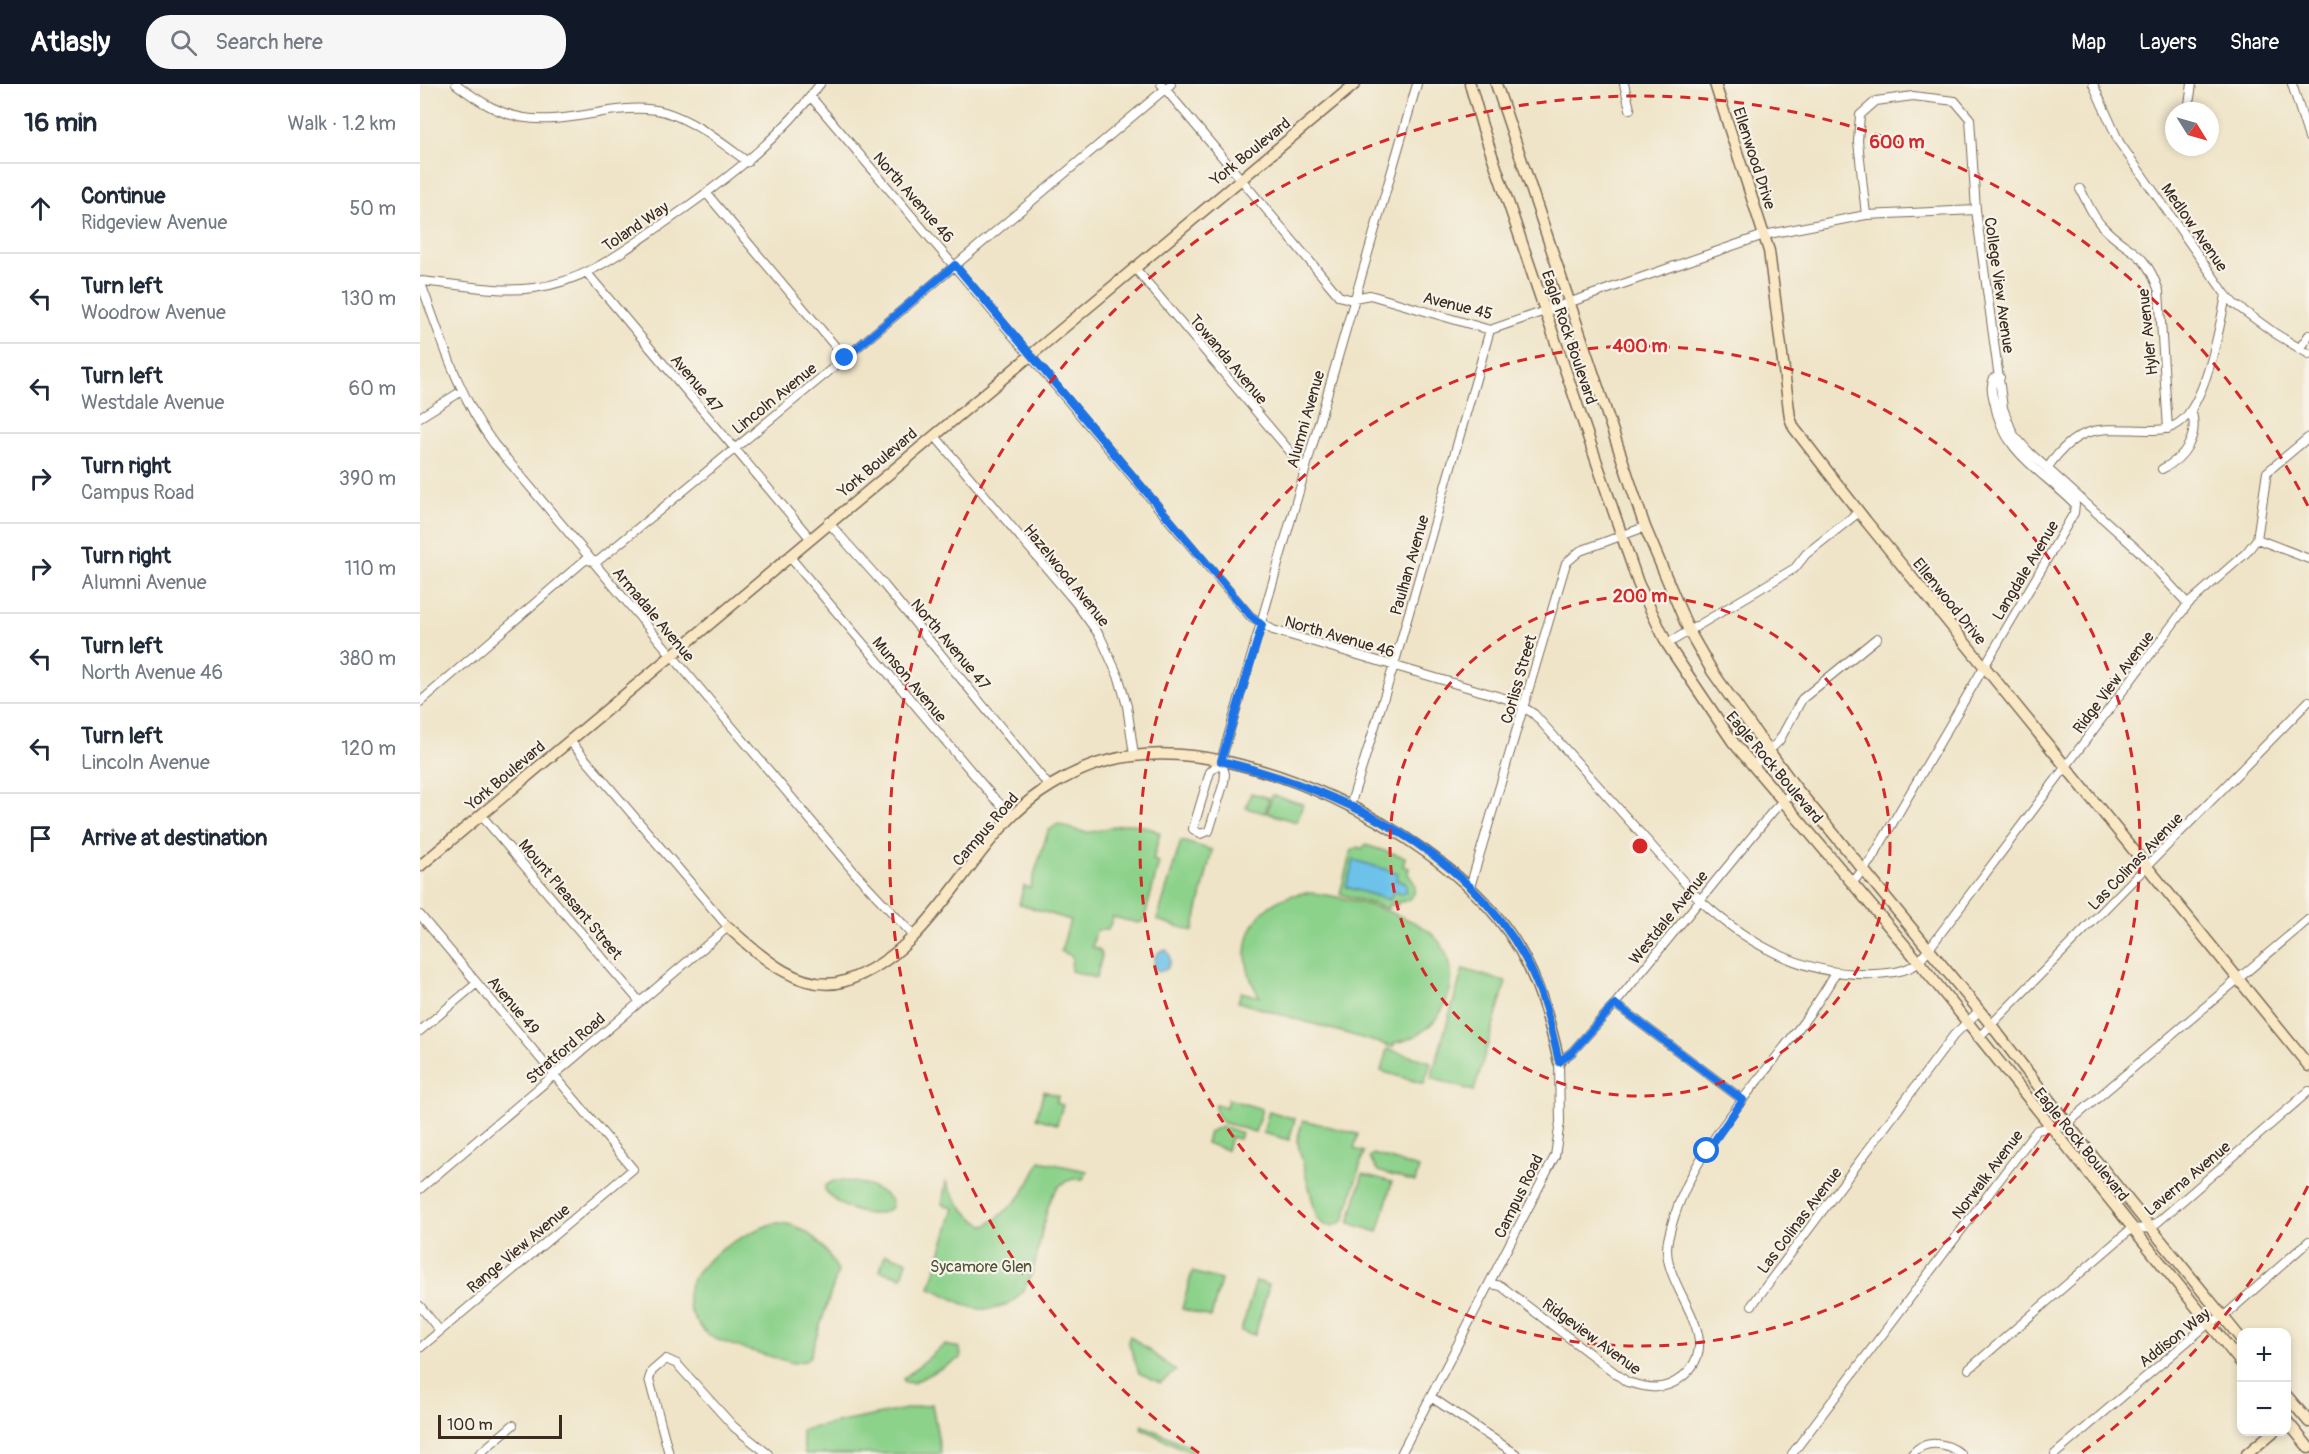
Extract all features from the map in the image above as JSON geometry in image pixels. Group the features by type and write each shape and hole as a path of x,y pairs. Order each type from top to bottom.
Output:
{"main road":[{"name":"York Boulevard","path":"420,866 828,522 1355,84"},
{"name":"Eagle Rock Boulevard","path":"1470,84 1622,536 1642,592 1667,644 1714,717 1753,766 1919,962 2237,1359"},
{"name":"Eagle Rock Boulevard","path":"1496,84 1645,527 1689,631 1731,699 1796,788 1980,1010 2237,1335"},
{"name":"Ellenwood Drive","path":"1715,84 1764,235 1786,367 1790,418 1794,428 1859,512 2309,1066"},
{"name":"Campus Road","path":"728,927 781,968 801,980 813,984 846,981 873,967 914,936 1013,816 1049,786 1092,766 1134,755 1173,755 1221,761 1294,782 1350,806 1399,834 1470,887 1500,920 1525,958 1544,1000 1559,1062"},
{"path":"2291,1400 2307,1417 2291,1422"},
{"path":"2291,1428 2309,1448"},
{"path":"2247,1454 2267,1436"}],"street":[{"path":"456,84 488,107 522,118 551,120 623,108 664,112 715,138 748,162"},
{"name":"Toland Way","path":"420,281 507,290 560,283 587,273 707,194 748,162 820,84"},
{"name":"Alumni Avenue","path":"1221,761 1225,774 1224,782 1209,831 1200,834 1193,829 1210,771 1221,761 1262,625 1304,468 1417,84"},
{"path":"1624,84 1630,108"},
{"name":"Medlow Avenue","path":"2094,84 2120,142 2226,295 2233,303 2309,354"},
{"path":"2189,102 2192,84"},
{"path":"2292,84 2305,108 2309,138"},
{"name":"Avenue 45","path":"1166,86 1339,296 1354,298 1370,295 1490,330 1764,235 1866,215 1976,210"},
{"name":"Lincoln Avenue","path":"420,702 585,561 598,561 845,358 1166,86"},
{"name":"College View Avenue","path":"1866,215 1858,141 1860,115 1876,101 1913,96 1955,101 1970,119 1976,210 2003,408 2013,434 2139,551 2188,604"},
{"name":"North Avenue 46","path":"810,97 955,265 1243,607 1262,625 1514,701 1524,706 1534,714 1700,900 1723,921 1763,948 1791,960 1836,972 1886,974 1910,969 1919,962"},
{"name":"Hyler Avenue","path":"2080,189 2100,224 2140,255 2151,269 2159,291 2168,429"},
{"path":"707,194 845,358"},
{"name":"Towanda Avenue","path":"1134,267 1304,468"},
{"name":"Avenue 47","path":"587,273 810,538"},
{"name":"Armadale Avenue","path":"420,281 462,391 477,421 494,444 861,880 914,936"},
{"path":"2048,467 2074,438 2086,431 2168,429 2181,422 2191,410 2216,344 2226,295"},
{"name":"Paulhan Avenue","path":"1350,806 1394,665 1490,330"},
{"path":"2299,349 2309,336"},
{"name":"Langdale Avenue","path":"1852,882 1864,870 2074,513 2075,504 2032,466 2004,436 1998,422 1992,388 1994,378 2000,376"},
{"path":"420,417 462,391"},
{"path":"2162,469 2172,464 2194,436 2196,425 2191,410"},
{"name":"Hazelwood Avenue","path":"934,435 1076,603 1100,636 1119,678 1127,706 1134,755"},
{"path":"2309,437 2267,472 2257,539 2309,559"},
{"path":"1667,644 1794,568 1806,554 1859,512"},
{"name":"North Avenue 47","path":"828,522 884,585 1049,786"},
{"name":"Corliss Street","path":"1470,887 1566,563 1580,551 1645,527"},
{"name":"Ridge View Avenue","path":"1929,951 2188,604 2246,553 2257,539"},
{"name":"Munson Avenue","path":"789,556 993,797 1013,816"},
{"path":"1753,766 1779,741 1802,699 1877,638"},
{"name":"Las Colinas Avenue","path":"1978,1038 2309,701"},
{"name":"Campus Road","path":"570,741 728,927"},
{"name":"Westdale Avenue","path":"1559,1062 1572,1052 1615,1004 1782,801 1796,788"},
{"name":"Mount Pleasant Street","path":"481,815 640,1002"},
{"name":"Avenue 49","path":"420,915 633,1169"},
{"name":"Norwalk Avenue","path":"1792,1454 2037,1130 2068,1123 2309,919"},
{"name":"Stratford Road","path":"420,1189 728,927"},
{"path":"1919,962 1929,951"},
{"name":"Ridgeview Avenue","path":"1491,1284 1501,1286 1627,1382 1645,1388 1658,1388 1677,1382 1694,1363 1698,1339 1693,1317 1669,1269 1666,1256 1668,1241 1696,1170 1743,1100 1836,972"},
{"path":"420,1031 477,983"},
{"path":"1615,1004 1743,1100"},
{"name":"Las Colinas Avenue","path":"1752,1305 1966,1022 1980,1010"},
{"name":"Campus Road","path":"1401,1454 1491,1284 1555,1156 1560,1122 1559,1062"},
{"name":"Laverna Avenue","path":"1969,1369 2131,1229 2151,1228 2309,1091"},
{"name":"Range View Avenue","path":"420,1348 633,1169"},
{"name":"Addison Way","path":"2055,1454 2209,1323 2223,1317 2309,1241"},
{"path":"420,1306 440,1331"},
{"path":"669,1454 649,1379 657,1365 666,1359 677,1364 734,1427 768,1454"},
{"path":"1431,1397 1516,1454"},
{"path":"478,1454 513,1425"},
{"path":"1912,1454 1925,1445 1936,1443 1948,1445 1961,1454"}],"green space":[{"path":"1251,793 1269,798 1265,813 1246,808"},
{"path":"1272,795 1303,804 1297,822 1267,813"},
{"path":"1058,824 1074,830 1091,832 1132,824 1160,833 1153,860 1159,862 1144,921 1138,923 1113,917 1108,930 1096,930 1092,947 1100,950 1102,956 1096,978 1071,971 1072,956 1061,951 1070,920 1019,904 1024,886 1030,888 1048,831"},
{"path":"1181,841 1212,850 1193,931 1157,920"},
{"path":"1365,845 1405,857 1403,866 1409,868 1408,874 1415,884 1411,897 1406,901 1398,902 1397,906 1389,904 1388,909 1340,894 1351,851 1358,847 1362,849"},
{"path":"1303,893 1332,896 1371,906 1409,920 1433,935 1445,950 1450,967 1451,984 1447,1000 1439,1015 1427,1028 1412,1038 1394,1043 1393,1047 1238,1002 1241,992 1260,997 1251,980 1247,963 1250,932 1258,918 1269,906 1284,898"},
{"path":"1463,969 1506,982 1474,1091 1431,1078"},
{"path":"1387,1049 1431,1062 1424,1084 1381,1071"},
{"path":"1044,1091 1058,1096 1056,1103 1063,1105 1057,1124 1036,1118"},
{"path":"1228,1099 1262,1109 1255,1132 1222,1122 1215,1109 1216,1104 1226,1107"},
{"path":"1269,1111 1295,1119 1289,1140 1263,1133"},
{"path":"1303,1120 1358,1134 1354,1149 1364,1152 1344,1221 1332,1226 1324,1225 1317,1218 1297,1140"},
{"path":"1221,1126 1241,1133 1239,1139 1231,1137 1227,1150 1206,1143 1209,1132"},
{"path":"1373,1154 1419,1168 1415,1182 1378,1171 1369,1158"},
{"name":"Sycamore Glen","path":"1040,1161 1087,1171 1083,1179 1064,1183 1052,1197 1033,1268 1023,1290 1007,1305 981,1309 968,1306 930,1288 954,1208 942,1204 946,1182 962,1208 986,1226 1019,1198"},
{"path":"1363,1174 1392,1182 1378,1232 1349,1223"},
{"path":"833,1181 849,1181 872,1187 891,1200 892,1207 875,1214 847,1208 825,1190 825,1186"},
{"path":"775,1223 786,1224 805,1231 821,1245 838,1271 810,1356 805,1361 793,1363 717,1339 700,1326 688,1302 690,1286 698,1271 711,1258 744,1236"},
{"path":"885,1254 907,1261 902,1277 880,1271"},
{"path":"1192,1272 1221,1280 1211,1317 1182,1309"},
{"path":"1256,1281 1269,1285 1255,1335 1241,1331"},
{"path":"1130,1336 1176,1371 1160,1383 1139,1373 1128,1341"},
{"path":"944,1345 960,1348 961,1358 913,1383 904,1382 903,1379"},
{"path":"932,1404 941,1454 805,1454 801,1430"},
{"path":"1142,1425 1194,1448 1191,1453 1141,1428"}],"water":[{"path":"1354,860 1398,873 1396,880 1406,883 1406,892 1401,894 1393,891 1390,900 1346,887"},
{"path":"1166,950 1170,955 1169,963 1165,970 1158,972 1154,967 1155,957 1160,951"}],"route":[{"path":"845,358 955,265 1250,615 1262,625 1221,761 1294,782 1350,806 1399,834 1470,887 1500,920 1525,958 1544,1000 1559,1062 1572,1052 1615,1004 1743,1100 1707,1151"}]}
